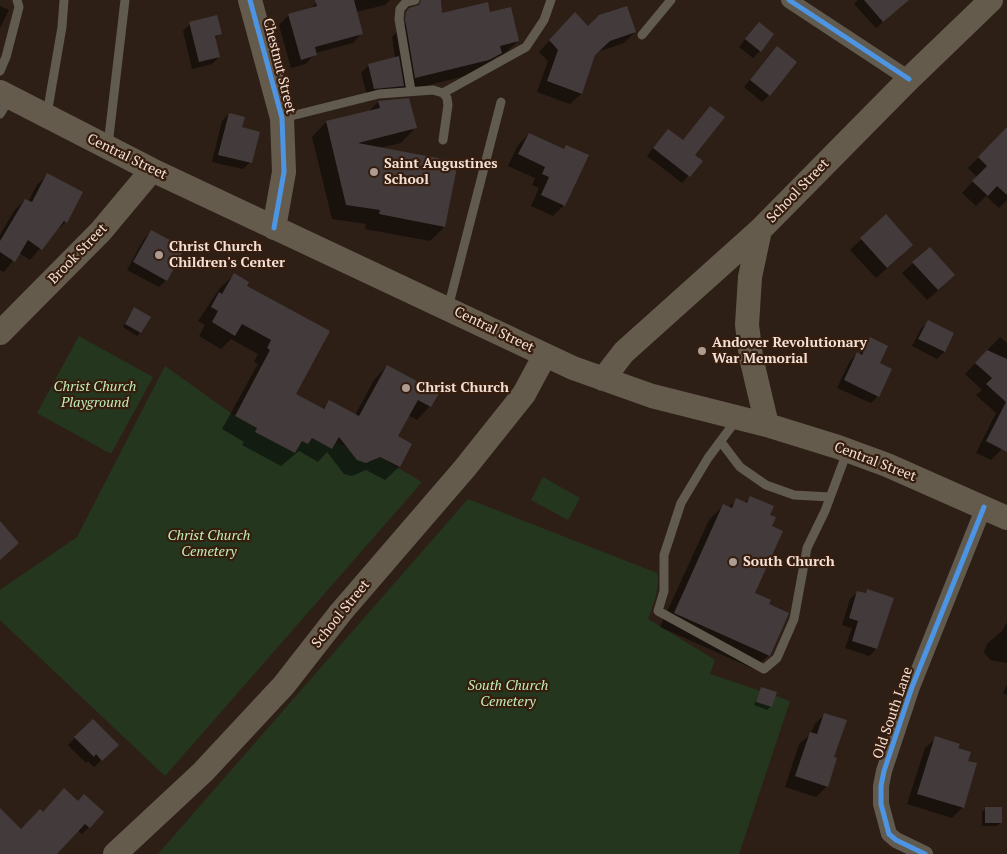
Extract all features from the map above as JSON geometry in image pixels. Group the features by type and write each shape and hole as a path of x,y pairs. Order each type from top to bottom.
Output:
{"main road":[{"name":"Chestnut Street","path":"250,0 282,118 284,172 274,228"},
{"name":"School Street","path":"603,379 624,352 760,230 909,79 991,0"},
{"name":"Central Street","path":"3,101 47,117 152,170 545,355 603,379 652,396 767,425 848,450 887,464 1007,518"},
{"name":"Brook Street","path":"0,333 101,231 152,170"},
{"path":"760,230 750,276 747,325 751,357 767,425"},
{"name":"School Street","path":"115,854 203,772 284,684 341,612 465,468 524,394 545,355"}],"street":[{"path":"789,0 909,79"},
{"name":"Old South Lane","path":"926,854 896,840 889,834 880,804 884,771 912,687 984,507"}],"lane":[{"path":"0,71 6,57 19,7 16,0"},
{"path":"47,117 62,27 64,0"},
{"path":"108,148 125,0"},
{"path":"411,91 399,19 400,9 406,2 415,0"},
{"path":"282,118 379,94 433,90 443,93 526,47 544,20 551,0"},
{"path":"642,35 671,0"},
{"path":"443,93 448,105 443,140"},
{"path":"448,308 502,102"},
{"path":"738,419 681,503 664,555 664,591 658,611 764,669 777,658 794,619 807,548 830,497 848,450"},
{"path":"721,442 740,467 766,484 794,495 830,497"}],"green space":[{"name":"Christ Church Playground","path":"79,336 153,377 111,454 37,413"},
{"name":"Christ Church Cemetery","path":"165,366 235,416 257,428 255,432 295,453 302,441 308,444 312,438 332,449 337,442 351,450 358,460 370,462 378,456 422,482 165,776 0,620 0,590 77,537"},
{"path":"543,477 580,498 568,520 531,500"},
{"name":"South Church Cemetery","path":"468,499 657,573 656,596 648,619 715,660 710,674 790,701 739,854 158,854"}],"building":[{"path":"315,0 354,0 363,34 315,47 317,55 301,60 288,14 317,6"},
{"path":"421,0 441,0 442,13 488,2 490,12 511,7 519,41 500,46 502,53 489,60 415,78 405,19 409,8 419,5"},
{"path":"864,0 909,0 883,22"},
{"path":"627,6 636,32 610,41 595,55 582,94 547,81 558,50 549,40 575,12 588,26 599,15"},
{"path":"217,15 222,34 215,36 220,57 199,62 189,22"},
{"path":"759,22 774,34 761,52 745,39"},
{"path":"777,46 797,62 770,96 750,80"},
{"path":"399,56 404,86 374,89 368,64"},
{"path":"409,98 417,128 358,143 458,162 445,227 379,214 380,210 346,205 326,121 380,108 378,101"},
{"path":"710,106 725,117 695,155 703,161 690,177 653,148 668,129 683,140"},
{"path":"229,113 245,117 242,127 260,132 252,163 218,155"},
{"path":"1007,127 1007,195 997,186 988,196 972,181 987,166 978,157"},
{"path":"529,133 564,149 566,145 589,155 565,206 541,195 549,177 542,174 545,167 518,154"},
{"path":"47,173 83,192 67,223 64,221 42,250 28,240 15,262 0,252 0,241 25,199 32,202"},
{"path":"886,214 913,245 887,268 860,238"},
{"name":"Christ Church Children's Center","path":"151,230 185,248 167,281 133,262"},
{"path":"930,247 955,275 938,290 912,262"},
{"name":"Christ Church","path":"234,273 249,282 247,286 330,331 296,394 324,409 329,400 359,416 387,365 424,385 426,382 441,390 431,407 418,400 398,436 412,444 400,467 380,457 366,463 357,460 339,437 332,449 312,438 308,444 302,441 295,453 255,432 257,428 235,416 270,350 267,348 271,340 242,324 235,336 212,322 218,311 211,307 219,292 222,294"},
{"path":"134,307 151,317 141,333 125,324"},
{"path":"928,320 954,333 945,352 918,339"},
{"path":"870,337 888,346 880,363 892,369 879,397 844,380 857,352 862,355"},
{"path":"987,350 1007,359 1007,452 986,441 1006,402 986,384 992,378 975,363"},
{"name":"South Church","path":"750,496 774,506 770,515 776,517 772,526 783,531 755,593 771,600 769,604 789,613 770,656 674,613 723,504 732,508 736,498 747,503"},
{"path":"0,521 19,543 0,560"},
{"path":"867,589 894,598 877,649 852,641 858,621 849,618 857,591 866,593"},
{"path":"761,687 777,692 772,707 756,702"},
{"path":"824,713 847,720 834,757 837,758 828,787 795,776 810,732 817,734"},
{"path":"93,719 119,745 102,761 96,754 94,757 74,737"},
{"path":"935,736 960,744 958,748 971,752 968,761 977,763 964,808 917,794"},
{"path":"64,788 78,801 84,794 104,812 90,828 85,824 57,854 0,854 0,808 21,829 40,809 43,812"},
{"path":"985,807 1002,807 1002,823 985,823"}],"cycle path":[{"path":"250,0 282,118 284,172 274,228"},
{"path":"789,0 909,79"},
{"path":"925,854 896,840 889,834 881,804 881,786 884,771 912,687 984,507"}],"place":[{"name":"Saint Augustines School","path":"374,172"},
{"name":"Christ Church Children's Center","path":"159,255"},
{"name":"Andover Revolutionary War Memorial","path":"702,351"},
{"name":"Christ Church","path":"406,388"},
{"name":"South Church","path":"733,562"}]}
